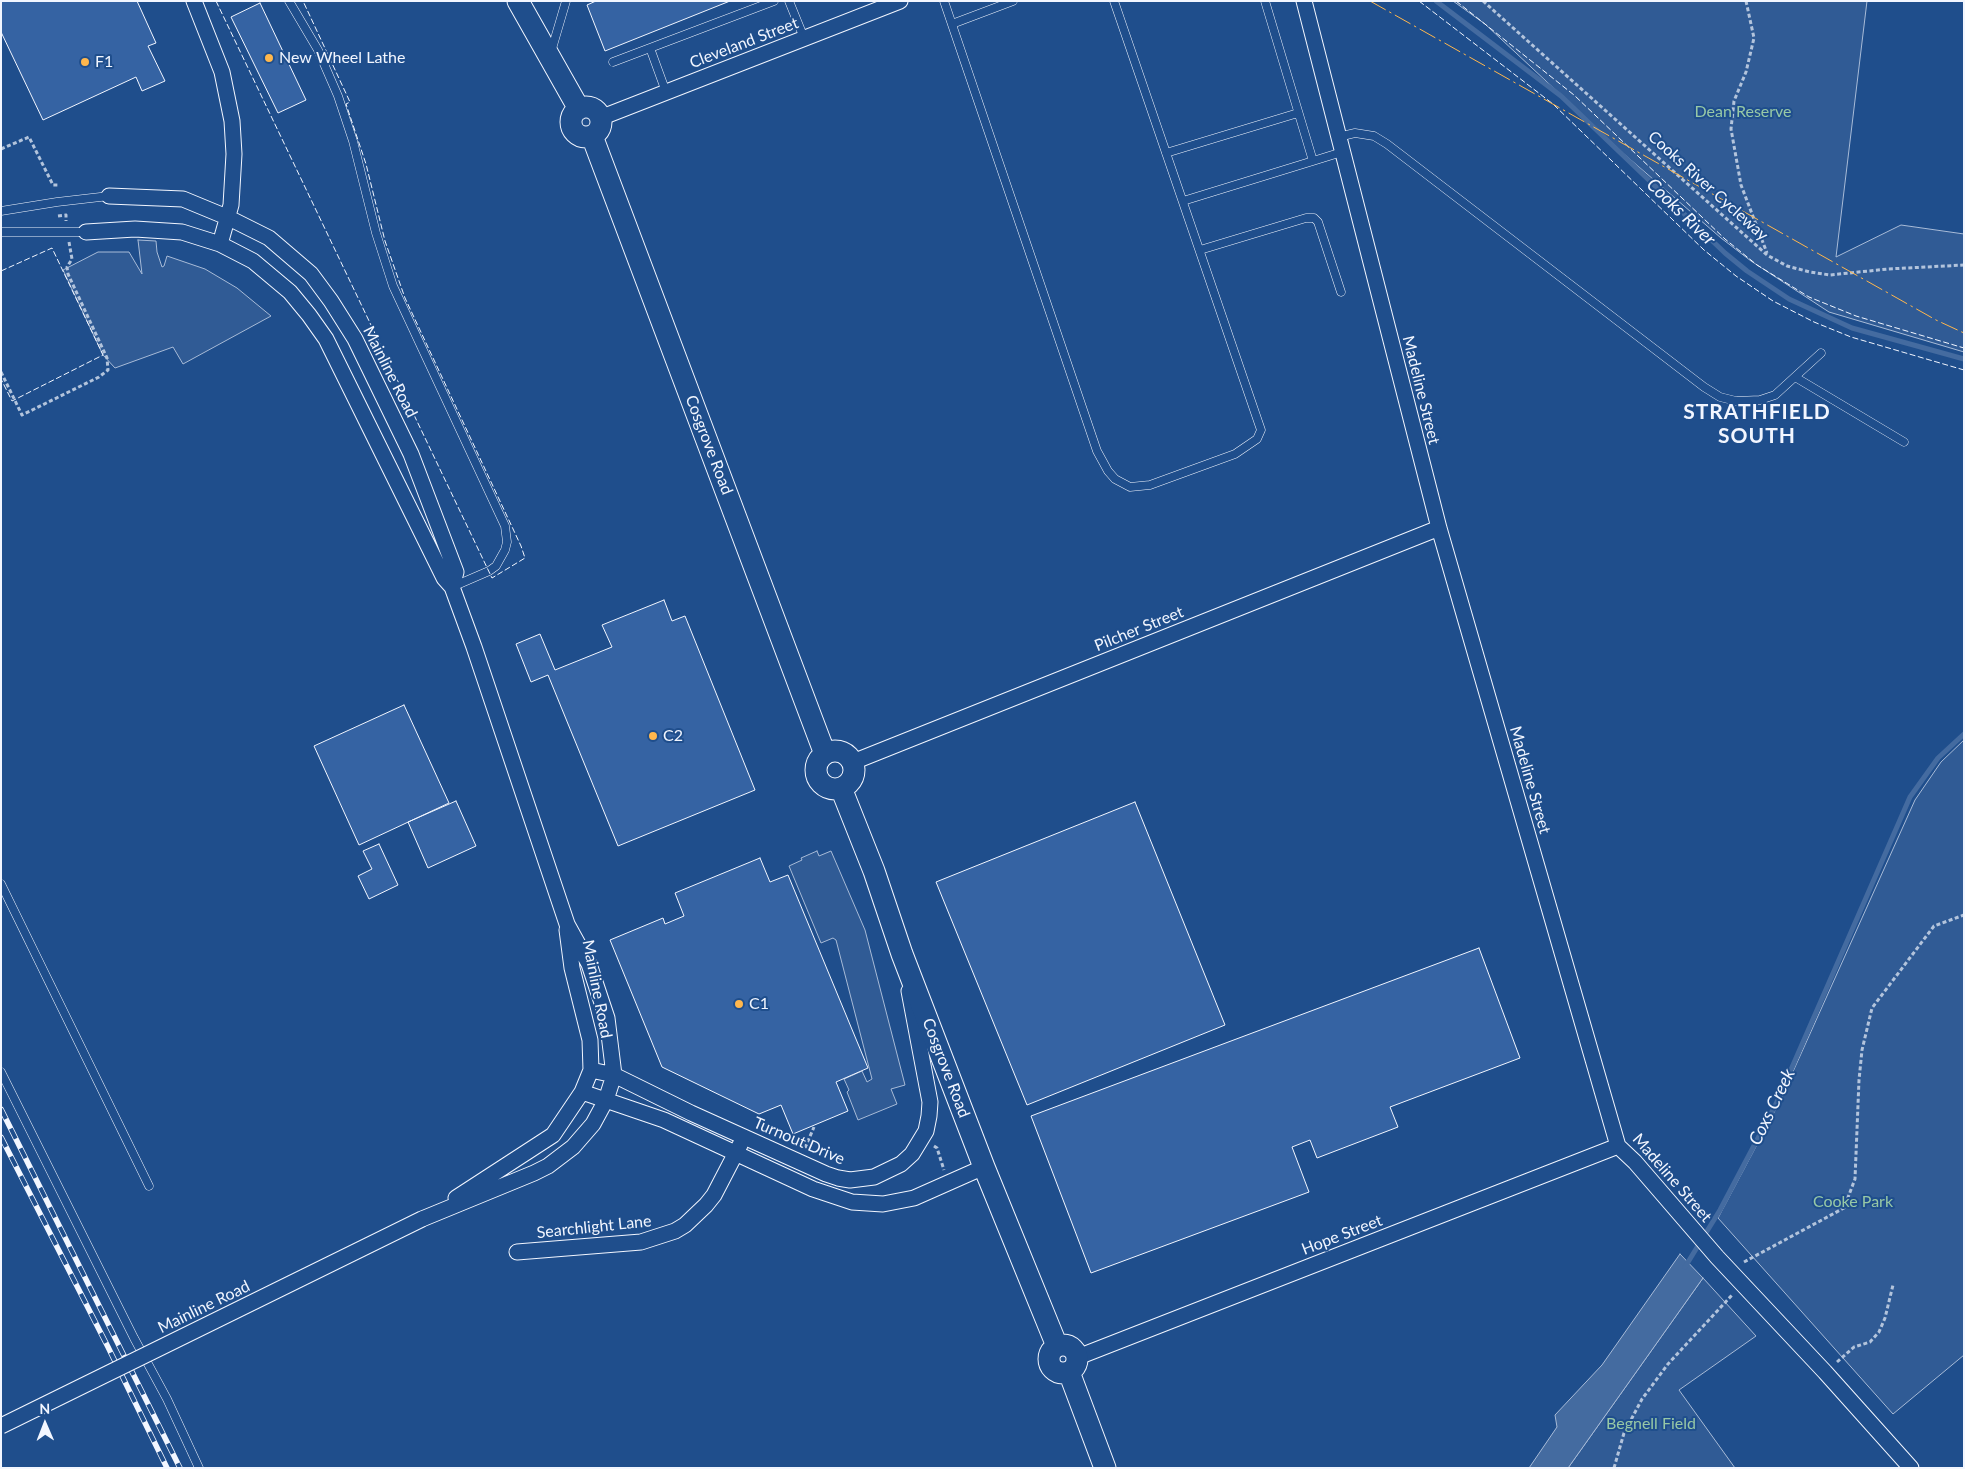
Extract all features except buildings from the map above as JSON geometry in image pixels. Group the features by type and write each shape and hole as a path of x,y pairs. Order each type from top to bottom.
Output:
{"main road":[{"path":"518,1 579,109 589,108 594,110 596,127"},
{"name":"Cosgrove Road","path":"596,127 825,754"},
{"path":"835,751 841,752 846,754 853,762 854,775 846,785 840,788 829,788 820,780 816,769 825,754 835,751"},
{"name":"Cosgrove Road","path":"840,788 874,870 902,954 984,1167 1057,1346 1050,1354 1049,1363 1052,1368 1059,1372 1073,1364"},
{"path":"1073,1364 1106,1468"}],"street":[{"path":"194,1 220,64 230,105 234,183 229,218 220,244"},
{"name":"Madeline Street","path":"1304,1 1439,528 1618,1146 1635,1162 1717,1257 1825,1372 1911,1468"},
{"name":"Cleveland Street","path":"596,127 666,92 893,3"},
{"name":"Mainline Road","path":"108,196 183,199 229,218 268,238 310,274 331,301 355,339 411,454 456,572 452,587"},
{"name":"Mainline Road","path":"1,1426 422,1219 534,1174 548,1166 561,1158 583,1138 606,1100 614,1075 608,1018 589,964 567,924 452,587 444,578 326,339 290,292 253,261 220,244 182,232 135,229 86,232"},
{"name":"Pilcher Street","path":"853,762 1439,528"},
{"name":"Mainline Road","path":"422,1219 553,1135 573,1109 582,1092 591,1070 590,1040 572,968 567,924"},
{"name":"Turnout Drive","path":"591,1070 614,1075 826,1174 850,1180 874,1177 902,1164 912,1154 926,1131 929,1116 930,1102 902,954"},
{"path":"582,1092 664,1120 736,1155 834,1198 866,1204 883,1204 914,1198 984,1167"},
{"name":"Searchlight Lane","path":"516,1252 642,1242 675,1231 698,1214 714,1195 744,1137"},
{"name":"Hope Street","path":"1073,1364 1618,1146"}],"lane":[{"path":"289,1 318,50 338,96 353,141 376,233 393,286 505,526 507,542 505,550 496,566 452,587"},
{"path":"550,56 566,1"},
{"path":"613,62 774,1"},
{"path":"790,1 804,38"},
{"path":"944,1 1097,451 1108,471 1115,479 1130,488 1150,485 1235,454 1257,439 1261,430 1114,1"},
{"path":"952,24 1013,1"},
{"path":"1265,1 1312,161"},
{"path":"650,48 666,92"},
{"path":"1166,153 1298,113"},
{"path":"1338,137 1355,133 1374,136 1387,144 1704,388 1720,397 1736,401 1760,400 1775,395 1821,353"},
{"path":"1183,201 1342,152"},
{"name":"Mainline Road","path":"1,211 54,202 108,196"},
{"path":"1200,250 1306,218 1314,218 1318,222 1341,292"},
{"name":"Mainline Road","path":"1,232 86,232"},
{"path":"1795,377 1904,442"},
{"path":"1,884 149,1186"},
{"path":"1,1072 134,1338 167,1399 199,1468"}],"path":[{"name":"Cooks River Cycleway","path":"1483,1 1768,256 1787,266 1830,275 1964,264"},
{"path":"1746,1 1754,38 1746,72 1734,102 1731,130 1741,185 1768,256"},
{"path":"1,149 29,137 53,185 55,216 66,215 72,259 68,267 68,274 107,358 108,370 99,377 22,415 1,372"},
{"path":"53,185 59,185"},
{"path":"1730,1270 1844,1208 1855,1179 1862,1057 1872,1008 1934,926 1964,915"},
{"path":"803,1151 814,1127"},
{"path":"929,1143 937,1148 945,1172"},
{"path":"1612,1468 1624,1433 1647,1392 1668,1364 1743,1284"},
{"path":"1825,1372 1854,1347 1870,1342 1879,1332 1885,1318 1893,1285"}],"shaded area":[{"name":"Dean Reserve","path":"1453,1 1867,1 1836,257 1901,225 1964,234 1964,352 1829,312 1751,261 1721,238 1624,154 1485,24"},
{"path":"138,240 156,241 162,267 167,256 205,269 237,288 271,316 183,364 173,347 115,368 103,355 63,270 98,252 129,252 142,274"},
{"name":"Cooke Park","path":"1964,740 1964,1355 1893,1414 1718,1218 1778,1105 1915,800 1941,762"},
{"path":"817,851 819,856 831,851 865,930 905,1085 891,1089 897,1104 858,1120 844,1079 862,1071 867,1082 872,1079 836,940 833,938 821,943 789,866"},
{"path":"1680,1254 1703,1278 1568,1468 1529,1468 1557,1427 1555,1415 1602,1365"},
{"name":"Begnell Field","path":"1703,1278 1756,1336 1679,1390 1735,1468 1568,1468"}],"waterway":[{"name":"Cooks River","path":"1436,1 1561,96 1725,253 1747,271 1789,299 1852,328 1964,359"},
{"name":"Coxs Creek","path":"1685,1267 1720,1210 1776,1104 1910,797 1938,758 1964,734"}],"railway":[{"path":"1,1109 180,1468"},
{"path":"1,1137 108,1347 167,1468"}],"fence":[{"path":"216,1 492,578 525,558 405,298 385,241 366,164 346,104 350,102 303,1"},
{"path":"1419,1 1553,104 1704,250 1736,276 1773,301 1814,322 1851,337 1964,370"},
{"path":"1456,1 1574,95 1725,239 1757,265 1809,297 1856,316 1964,348"},
{"path":"1,271 52,248 103,355 12,401 1,379"}],"power":[{"path":"1370,1 1936,320 1964,333"}],"place":[{"name":"New Wheel Lathe","path":"269,58"},
{"name":"F1","path":"85,62"},
{"name":"C2","path":"653,736"},
{"name":"C1","path":"739,1004"}],"district":[{"name":"STRATHFIELD SOUTH","path":"1757,424"}]}
